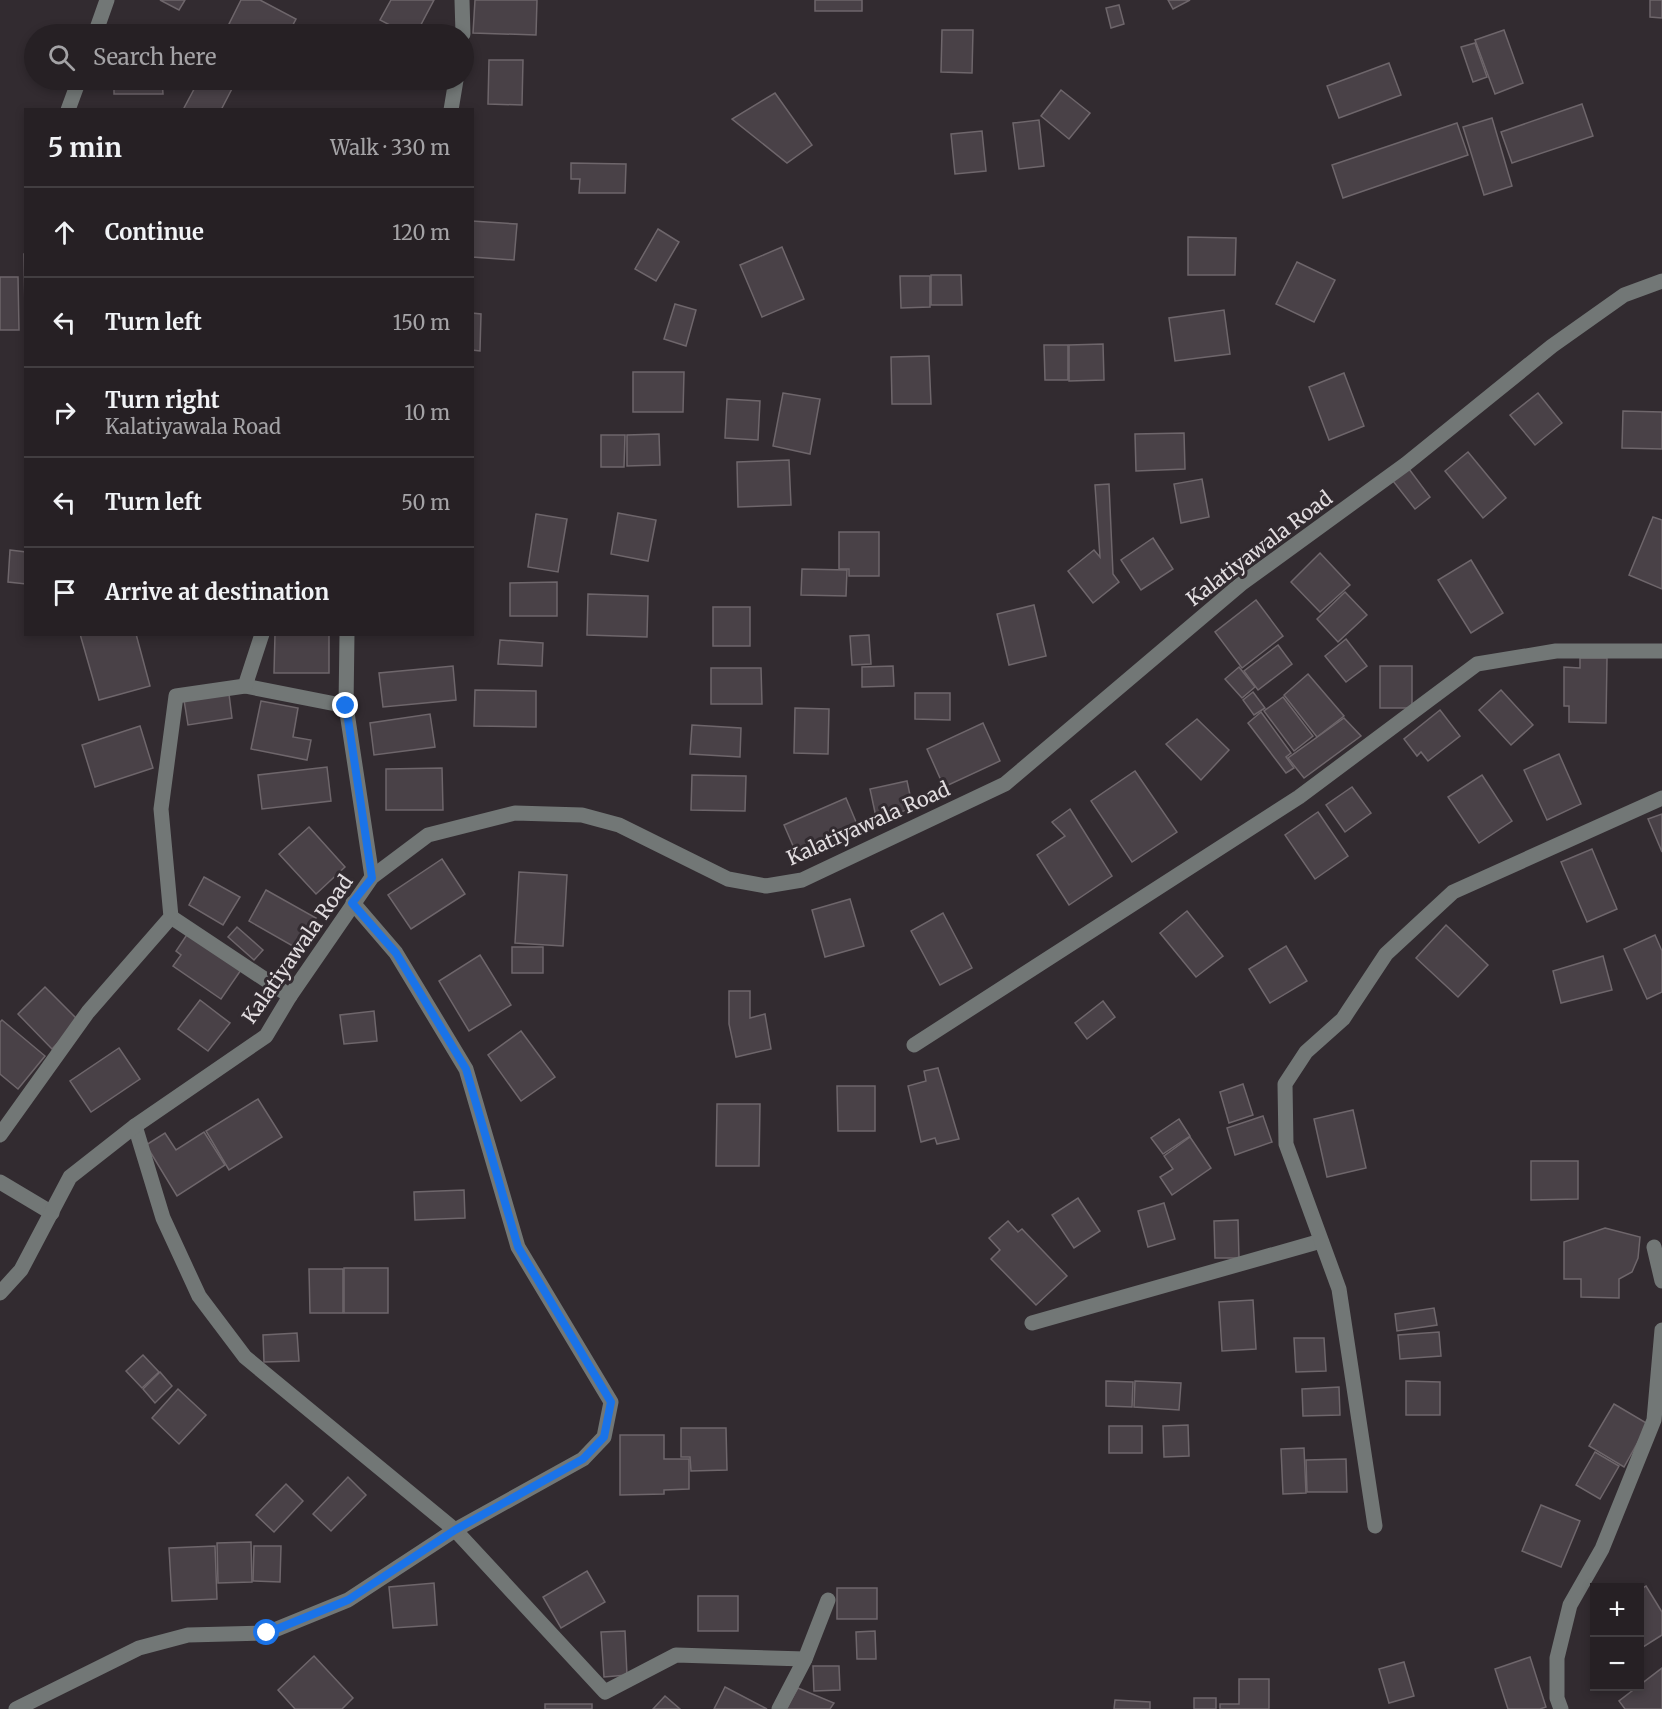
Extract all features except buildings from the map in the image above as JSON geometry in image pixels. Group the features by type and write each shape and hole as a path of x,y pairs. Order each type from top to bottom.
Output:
{"street":[{"path":"99,24 107,0"},
{"path":"462,0 463,24"},
{"path":"69,108 75,90"},
{"path":"451,108 454,90"},
{"name":"Kalatiyawala Road","path":"0,1293 21,1270 70,1177 135,1126 266,1036 352,903 372,878 428,835 515,813 582,815 619,825 728,879 766,886 802,880 1005,784 1241,584 1406,465 1552,346 1624,295 1662,281"},
{"path":"245,686 261,636"},
{"path":"347,636 346,706 372,878"},
{"path":"914,1045 1299,797 1477,664 1556,651 1662,651"},
{"path":"0,1136 88,1012 171,917 161,809 176,696 245,686 346,706"},
{"path":"1375,1526 1339,1289 1286,1144 1285,1084 1306,1052 1343,1019 1386,954 1453,892 1662,798"},
{"path":"16,1709 139,1648 188,1635 267,1633 348,1600 455,1530 583,1459 604,1437 611,1402 518,1247 466,1069 396,953 352,903"},
{"path":"171,917 290,996"},
{"path":"135,1126 163,1218 199,1296 245,1358 455,1530 605,1692 676,1654 805,1659"},
{"path":"0,1182 52,1213"},
{"path":"1032,1323 1321,1241"},
{"path":"1654,1247 1662,1281"},
{"path":"1561,1709 1557,1698 1557,1658 1570,1605 1602,1549 1654,1420 1662,1330"},
{"path":"779,1709 805,1659 828,1600"}],"route":[{"path":"267,1633 348,1600 455,1530 583,1459 604,1437 611,1402 518,1247 466,1069 396,953 352,903 372,878 346,706"}]}
